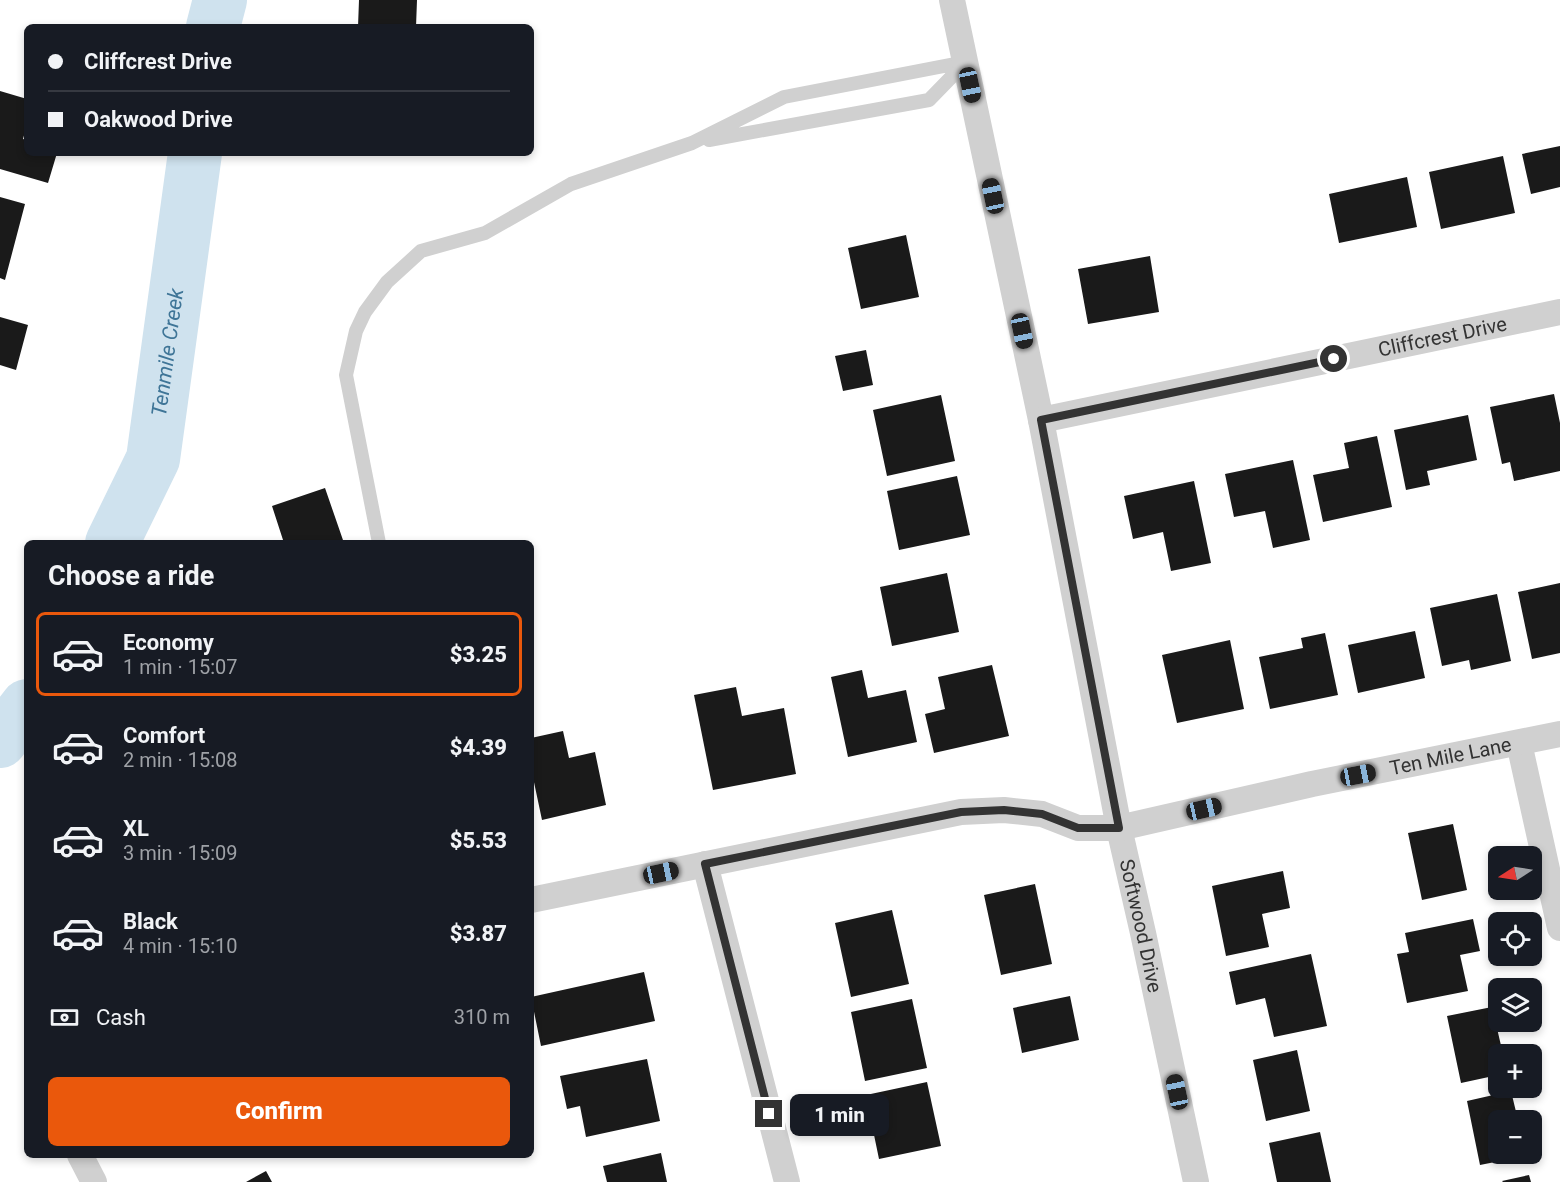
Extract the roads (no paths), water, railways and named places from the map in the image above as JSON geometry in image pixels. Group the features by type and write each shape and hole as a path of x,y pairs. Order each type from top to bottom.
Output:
{"street":[{"name":"Softwood Drive","path":"952,0 1041,420 1119,828 1196,1182"},
{"name":"Cliffcrest Drive","path":"1041,420 1560,312"},
{"name":"Ten Mile Lane","path":"534,899 961,812 1013,811 1042,814 1078,828 1119,828 1312,784 1560,734"},
{"path":"1519,743 1560,928"},
{"path":"705,864 787,1182"},
{"path":"82,1158 94,1182"}],"lane":[{"path":"378,540 346,375 356,331 364,312 387,282 421,251 485,233 571,184 692,143 784,97 965,62"},
{"path":"692,143 929,100 965,62"}],"waterway":[{"name":"Tenmile Creek","path":"214,24 220,0"},
{"name":"Tenmile Creek","path":"113,540 153,459 195,156"},
{"name":"Tenmile Creek","path":"0,741 24,710"}]}
